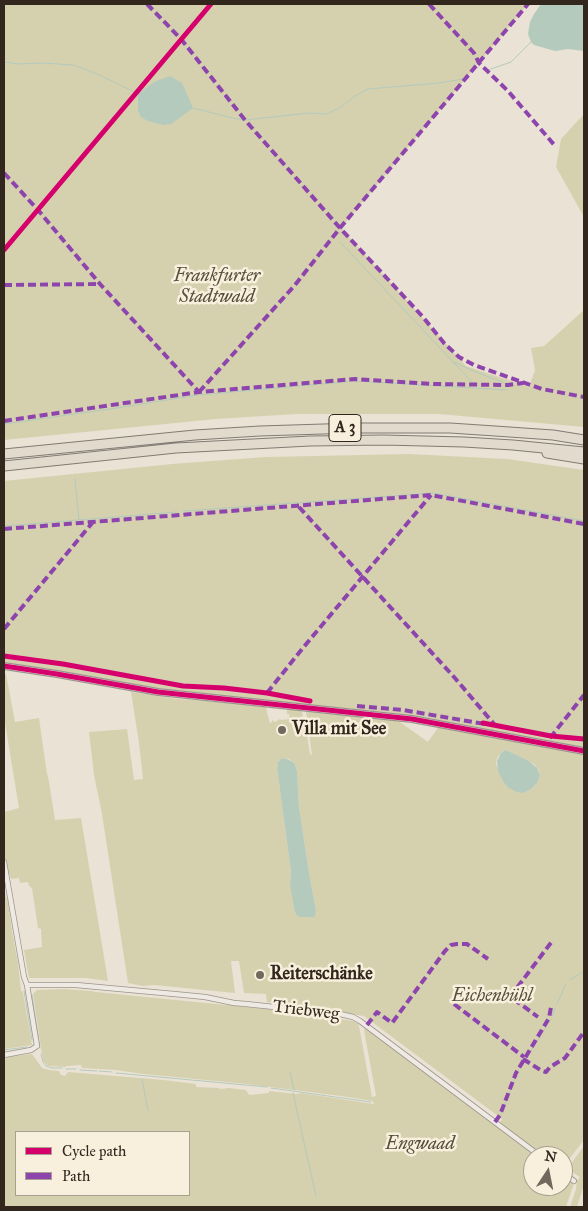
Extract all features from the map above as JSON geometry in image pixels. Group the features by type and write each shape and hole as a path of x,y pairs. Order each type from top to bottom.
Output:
{"highway":[{"name":"A 3","path":"4,454 195,435 355,428 495,430 584,440"},
{"path":"552,435 584,436"},
{"name":"A 3","path":"4,466 176,448 310,441 412,440 513,445 584,452"},
{"path":"513,445 552,455 584,460"}],"street":[{"path":"4,666 158,692 412,719 584,751"},
{"path":"4,862 37,1046 31,1050 4,1055"},
{"name":"Triebweg","path":"27,986 76,985 174,994 353,1017 360,1020 527,1146"}],"green space":[{"name":"Frankfurter Stadtwald","path":"4,4 528,4 341,228 466,366 529,387 535,370 531,348 544,346 584,310 584,427 439,414 296,414 216,419 4,440"},
{"path":"584,114 584,217 556,167 561,139"},
{"path":"409,454 507,459 584,470 584,749 387,714 137,686 4,664 4,481 172,464 266,457"},
{"path":"6,674 15,722 39,718 55,820 81,818 108,981 86,978 29,978 24,950 42,947 41,929 38,928 32,888 28,882 20,883 19,878 11,879 7,873 4,852 4,812 19,808 4,717 4,675"},
{"name":"Eichenbühl","path":"131,692 177,699 266,706 270,723 272,720 275,722 280,719 290,719 287,709 301,710 303,716 300,717 303,730 306,730 310,754 312,755 306,711 397,720 428,742 439,726 584,753 584,1140 573,1154 573,1146 531,1146 500,1123 502,1119 364,1016 267,1002 266,994 244,993 239,961 231,961 235,993 154,985 143,986 128,983 102,814 94,775 89,732 127,729 134,780 143,779","holes":["506,750 535,765 540,775 538,782 531,789 524,793 504,783 496,764 497,758 501,753","282,758 293,762 297,771 299,807 316,910 314,917 299,917 290,885 291,871 277,768 278,762"]},
{"path":"4,879 21,990 32,1045 4,1049"},
{"name":"Engwaad","path":"37,990 91,991 276,1010 354,1021 359,1026 372,1097 376,1096 364,1030 366,1027 524,1146 523,1196 570,1196 566,1207 4,1207 4,1060 7,1057 32,1054 42,1068 59,1071 61,1075 65,1076 68,1072 164,1080 196,1084 196,1087 246,1090 249,1095 269,1093 269,1091 301,1093 374,1104 373,1101 247,1084 82,1068 81,1065 66,1067 48,1066 43,1061 33,994"},
{"path":"584,1146 584,1185 577,1207 570,1207 577,1181 580,1177 573,1173 573,1161"}],"shaded area":[{"path":"541,4 584,4 584,51 568,49 555,51 534,45 531,42 528,34 530,22"},
{"path":"170,76 182,83 193,108 171,124 163,125 141,117 138,111 138,94 154,82"},
{"path":"506,750 529,761 537,768 540,775 538,782 524,793 509,788 498,771 497,761 501,753"},
{"path":"282,758 293,762 297,771 299,807 316,910 314,917 299,917 294,907 277,768 278,762"}],"waterway":[{"path":"488,70 511,62 531,42"},
{"path":"4,62 73,65 95,73 139,94"},
{"path":"193,108 245,120 309,113 327,114 368,89 463,79"},
{"path":"341,243 473,383"},
{"path":"454,362 507,384"},
{"path":"4,424 198,395 355,381 507,390"},
{"path":"75,479 79,520"},
{"path":"184,511 433,493 584,521"},
{"path":"4,526 177,512"},
{"path":"570,980 584,971"},
{"path":"557,1004 566,984"},
{"path":"24,991 32,1040"},
{"path":"32,995 40,1048"},
{"path":"552,1016 555,1008"},
{"path":"526,1059 551,1019"},
{"path":"4,1050 27,1047"},
{"path":"41,1054 46,1066 62,1068"},
{"path":"500,1117 518,1070 523,1062"},
{"path":"66,1069 76,1069"},
{"path":"80,1070 97,1071"},
{"path":"99,1071 112,1072"},
{"path":"290,1072 294,1090"},
{"path":"116,1073 267,1087"},
{"path":"142,1079 148,1110"},
{"path":"271,1088 371,1102"},
{"path":"293,1093 316,1196"}],"marked path":[{"path":"147,4 181,39 245,120 340,228 423,317 444,343 459,357 474,365 542,389 584,397"},
{"path":"429,4 474,53 479,63 508,91 556,147"},
{"path":"199,392 295,285 340,228 528,4"},
{"path":"4,173 38,210 100,284 199,392"},
{"path":"4,285 100,284"},
{"path":"4,421 199,392 355,379 432,384 508,385 523,383"},
{"path":"4,529 431,495 584,524"},
{"path":"267,693 431,495"},
{"path":"299,507 454,677 494,724"},
{"path":"4,629 93,522"},
{"path":"550,738 584,695"},
{"path":"357,706 403,710 485,724"},
{"path":"510,997 553,940"},
{"path":"367,1025 377,1012 392,1023 451,945 467,944 488,959"},
{"path":"504,992 538,1017"},
{"path":"454,1004 524,1057"},
{"path":"495,1122 500,1115 516,1073 549,1018 551,1007"},
{"path":"523,1059 546,1072 550,1067 565,1058 584,1032"}],"cycle path":[{"path":"4,250 211,4"},
{"path":"4,656 63,664 183,686 267,693 310,701"},
{"path":"4,666 158,692 412,719 584,751"},
{"path":"483,723 551,736 584,739"}],"place":[{"name":"Villa mit See","path":"282,730"},
{"name":"Reiterschänke","path":"260,975"}]}
